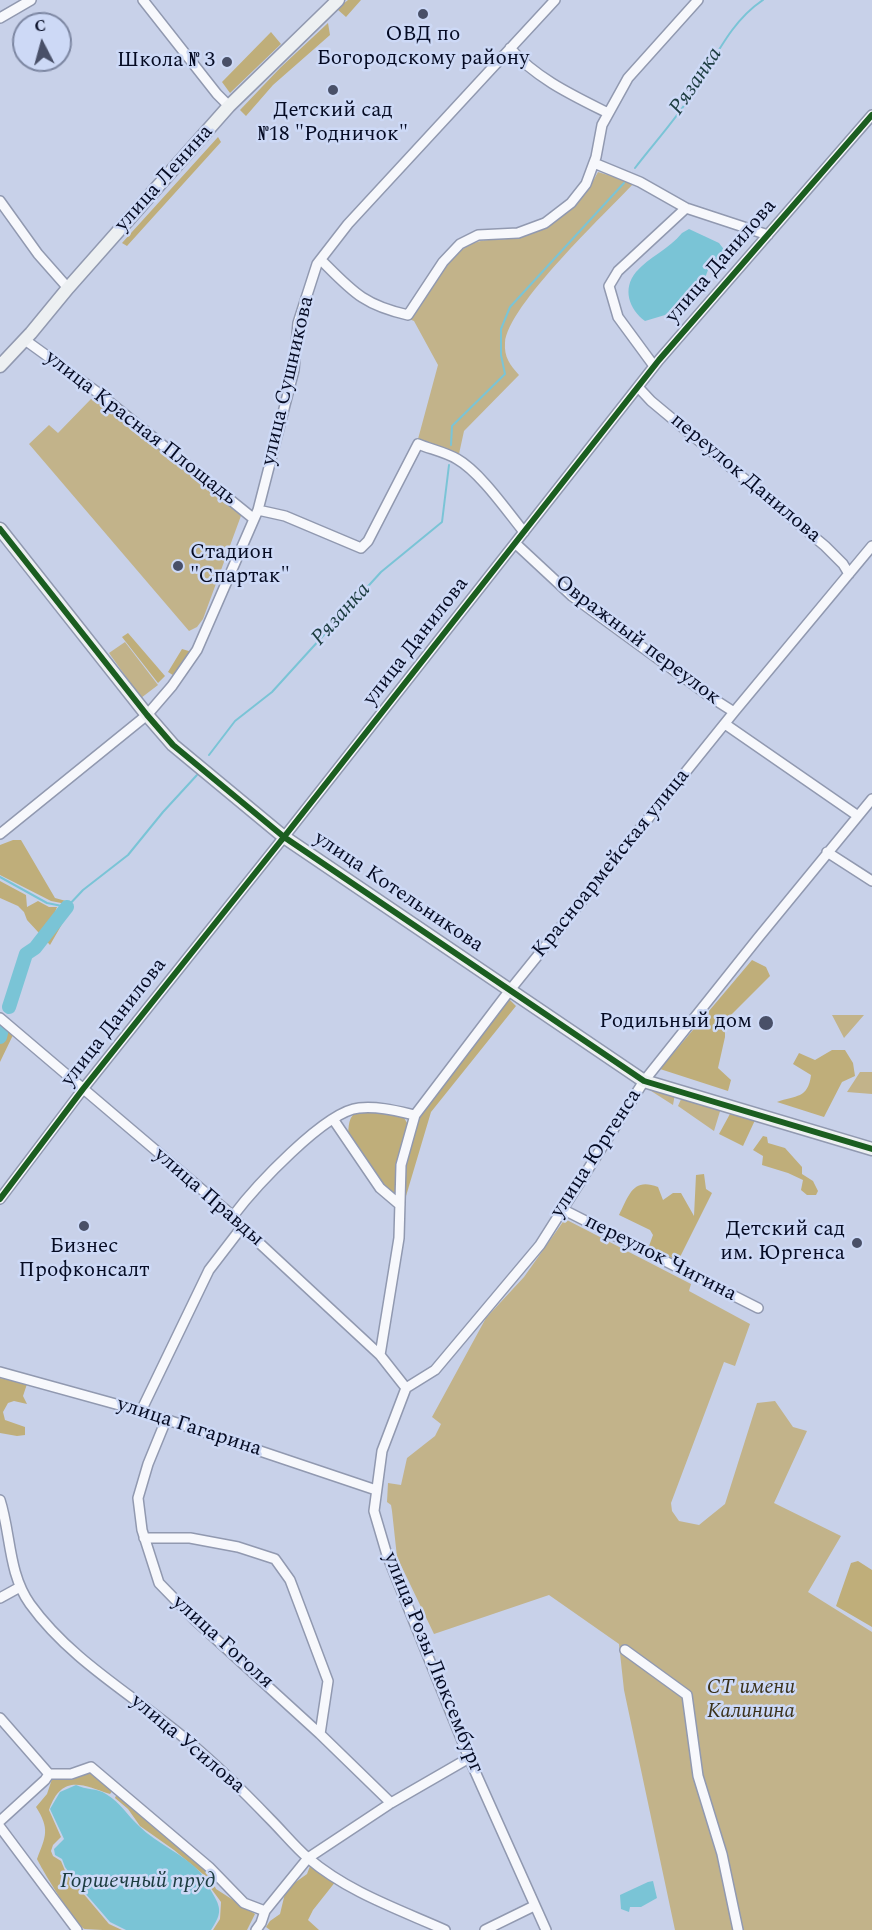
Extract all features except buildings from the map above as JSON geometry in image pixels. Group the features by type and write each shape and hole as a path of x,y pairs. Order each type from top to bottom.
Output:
{"street":[{"path":"0,18 31,0"},
{"path":"143,0 229,106"},
{"name":"улица Ленина","path":"0,366 229,106 338,0"},
{"name":"улица Сушникова","path":"0,834 147,715 172,686 197,650 256,515 294,370 298,323 317,264 348,224 555,0"},
{"path":"321,260 359,297 374,305 408,315 442,262 460,244 478,235 518,233 545,223 571,202 586,184 594,163 602,125 628,78 698,0"},
{"path":"510,48 521,61 565,91 608,113"},
{"name":"улица Данилова","path":"0,1199 83,1089 285,837 654,366 872,115"},
{"path":"594,163 640,182 686,208 768,235"},
{"path":"0,201 38,254 68,288"},
{"path":"654,366 618,317 609,286 618,271 686,208"},
{"name":"улица Красная Площадь","path":"25,340 105,398 256,515"},
{"name":"переулок Данилова","path":"638,387 651,401 825,546 843,564 849,574"},
{"path":"256,515 285,516 361,548 368,541 418,444 458,459 499,500 524,532"},
{"name":"улица Котельникова","path":"0,529 173,745 285,837 644,1081 872,1149"},
{"name":"Овражный переулок","path":"515,543 572,596 734,712"},
{"name":"Красноармейская улица","path":"380,1355 399,1238 401,1165 415,1115 510,990 734,712 872,546"},
{"path":"725,724 858,816"},
{"name":"улица Юргенса","path":"406,1388 435,1370 540,1245 644,1081 872,799"},
{"path":"827,852 872,880"},
{"name":"улица Правды","path":"0,1018 233,1216 242,1227 380,1355 406,1388"},
{"path":"233,1216 284,1159 333,1119 357,1108 381,1108 415,1115"},
{"path":"333,1119 380,1188 400,1205"},
{"name":"переулок Чигина","path":"562,1209 758,1308"},
{"path":"141,1411 209,1270 242,1227"},
{"name":"улица Гагарина","path":"0,1372 141,1411 376,1490"},
{"name":"улица Розы Люксембург","path":"406,1388 382,1451 374,1511 387,1555 469,1758 546,1930"},
{"name":"улица Гоголя","path":"166,1420 148,1464 138,1498 144,1538 159,1583 391,1803"},
{"name":"улица Усилова","path":"0,1500 5,1516 12,1562 20,1587 55,1634 126,1694 187,1740 244,1793 308,1858 356,1890 445,1930"},
{"path":"144,1538 190,1538 238,1546 275,1559 290,1580 328,1681 320,1734"},
{"path":"0,1598 20,1587"},
{"path":"625,1650 687,1695 698,1776 722,1854 738,1930"},
{"path":"0,1718 49,1774 70,1774 91,1767 209,1867 244,1902 264,1911"},
{"path":"256,1930 261,1923 264,1911 308,1858 391,1803 469,1758"},
{"path":"0,1821 49,1774"},
{"path":"0,1827 77,1930"},
{"path":"485,1930 534,1906"}],"green space":[{"path":"598,172 634,183 539,284 510,327 505,343 506,352 510,364 519,375 464,431 459,454 418,439 438,365 414,321 409,319 434,280 457,253 472,244 485,240 519,237 555,221 584,194"},
{"name":"Стадион \"Спартак\"","path":"100,397 242,513 203,619 197,627 189,631 29,444 49,425 58,433 91,399"},
{"path":"125,642 158,685 141,698 109,653"},
{"path":"832,1015 864,1015 844,1038"},
{"path":"860,1072 872,1072 872,1094 847,1092"},
{"path":"648,1089 675,1094 673,1105"},
{"path":"682,1097 721,1108 714,1131 678,1106"},
{"name":"СТ имени Калинина","path":"565,1219 691,1284 689,1291 750,1324 735,1366 724,1362 671,1503 672,1511 679,1521 699,1525 725,1504 757,1403 775,1401 793,1427 807,1431 774,1503 841,1536 808,1592 872,1632 872,1930 675,1930 624,1690 619,1644 549,1595 434,1634 397,1557 391,1505 387,1502 388,1483 401,1485 407,1458 435,1436 441,1424 432,1417 486,1318 524,1277"}],"shaded area":[{"path":"348,0 361,0 346,17 337,9"},
{"path":"328,23 330,35 273,85 246,116 240,110"},
{"path":"271,32 281,44 230,93 222,82"},
{"path":"218,137 221,142 127,246 122,243"},
{"path":"128,633 165,676 158,683 122,637"},
{"path":"182,649 192,652 176,677 168,672"},
{"path":"13,840 21,840 55,898 66,901 66,904 51,901 0,875 0,845"},
{"path":"0,881 26,895 27,907 38,901 49,907 57,907 51,923 55,923 65,911 69,912 50,945 27,920 24,912 18,906 0,898"},
{"path":"752,960 766,967 770,976 725,1021 725,1037 718,1068 731,1080 728,1091 660,1069"},
{"path":"507,997 516,1006 431,1112 406,1196 403,1194 403,1165 418,1113"},
{"path":"0,1024 13,1035 0,1062"},
{"path":"832,1050 845,1050 853,1063 855,1076 842,1082 824,1117 777,1102 800,1095 807,1088 811,1075 793,1064 799,1053 815,1060"},
{"path":"363,1110 403,1116 410,1128 395,1172 397,1195 382,1186 348,1137 352,1116"},
{"path":"731,1112 756,1118 743,1146 719,1134"},
{"path":"763,1136 767,1137 768,1143 785,1148 802,1167 802,1174 813,1181 818,1191 816,1195 807,1195 801,1190 803,1180 762,1165 763,1156 753,1150"},
{"path":"704,1174 706,1189 712,1193 678,1261 649,1246 653,1235 650,1230 619,1215 629,1195 637,1186 643,1184 658,1187 663,1200 673,1193 681,1193 694,1216 696,1175"},
{"path":"0,1378 27,1384 23,1396 27,1404 14,1401 8,1403 3,1412 5,1420 25,1427 25,1435 0,1433"},
{"path":"858,1561 872,1570 872,1627 836,1606 851,1563"},
{"path":"90,1772 113,1790 110,1794 82,1785 74,1785 67,1786 60,1791 49,1810 61,1837 53,1845 51,1851 53,1856 61,1861 66,1873 109,1924 122,1930 85,1929 81,1926 37,1859 43,1844 45,1827 36,1807 47,1794 52,1779 71,1780"},
{"path":"117,1793 209,1873 216,1889 255,1914 247,1930 213,1930 220,1919 221,1902 204,1875 140,1826 128,1809 115,1798"},
{"path":"314,1863 336,1881 308,1920 319,1930 270,1930 266,1927 280,1914 286,1889 307,1874"}],"water":[{"path":"689,229 719,243 729,256 708,270 705,278 695,285 683,301 665,315 645,321 631,305 628,292 632,278 641,267"},
{"name":"Горшечный пруд","path":"76,1785 103,1792 120,1805 146,1832 187,1860 201,1873 219,1909 211,1930 126,1930 110,1922 78,1885 62,1859 55,1855 54,1849 64,1839 50,1809 60,1792"},
{"path":"653,1881 657,1898 641,1907 630,1907 629,1912 621,1909 620,1895"}],"waterway":[{"name":"Рязанка","path":"635,168 687,101 732,30 751,9 763,0"},
{"name":"Рязанка","path":"451,445 452,426 505,374 501,355 501,329 510,307 624,183"},
{"name":"Рязанка","path":"209,755 235,721 272,692 381,572 442,522 449,465"},
{"name":"Рязанка","path":"0,877 47,903 67,907 83,890 128,855 197,775"},
{"name":"Рязанка","path":"9,1007 26,954 35,948 67,907"},
{"name":"Рязанка","path":"0,1037 1,1033"}],"cycle path":[{"path":"0,1199 83,1089 659,360 872,115"},
{"path":"0,529 173,745 284,837 644,1081 872,1149"}],"place":[{"name":"ОВД по Богородскому району","path":"423,14"},
{"name":"Школа № 3","path":"227,62"},
{"name":"Детский сад №18 \"Родничок\"","path":"333,90"},
{"name":"Стадион \"Спартак\"","path":"178,566"},
{"name":"Родильный дом","path":"766,1023"},
{"name":"Бизнес Профконсалт","path":"84,1226"},
{"name":"Детский сад им. Юргенса","path":"857,1243"}]}
